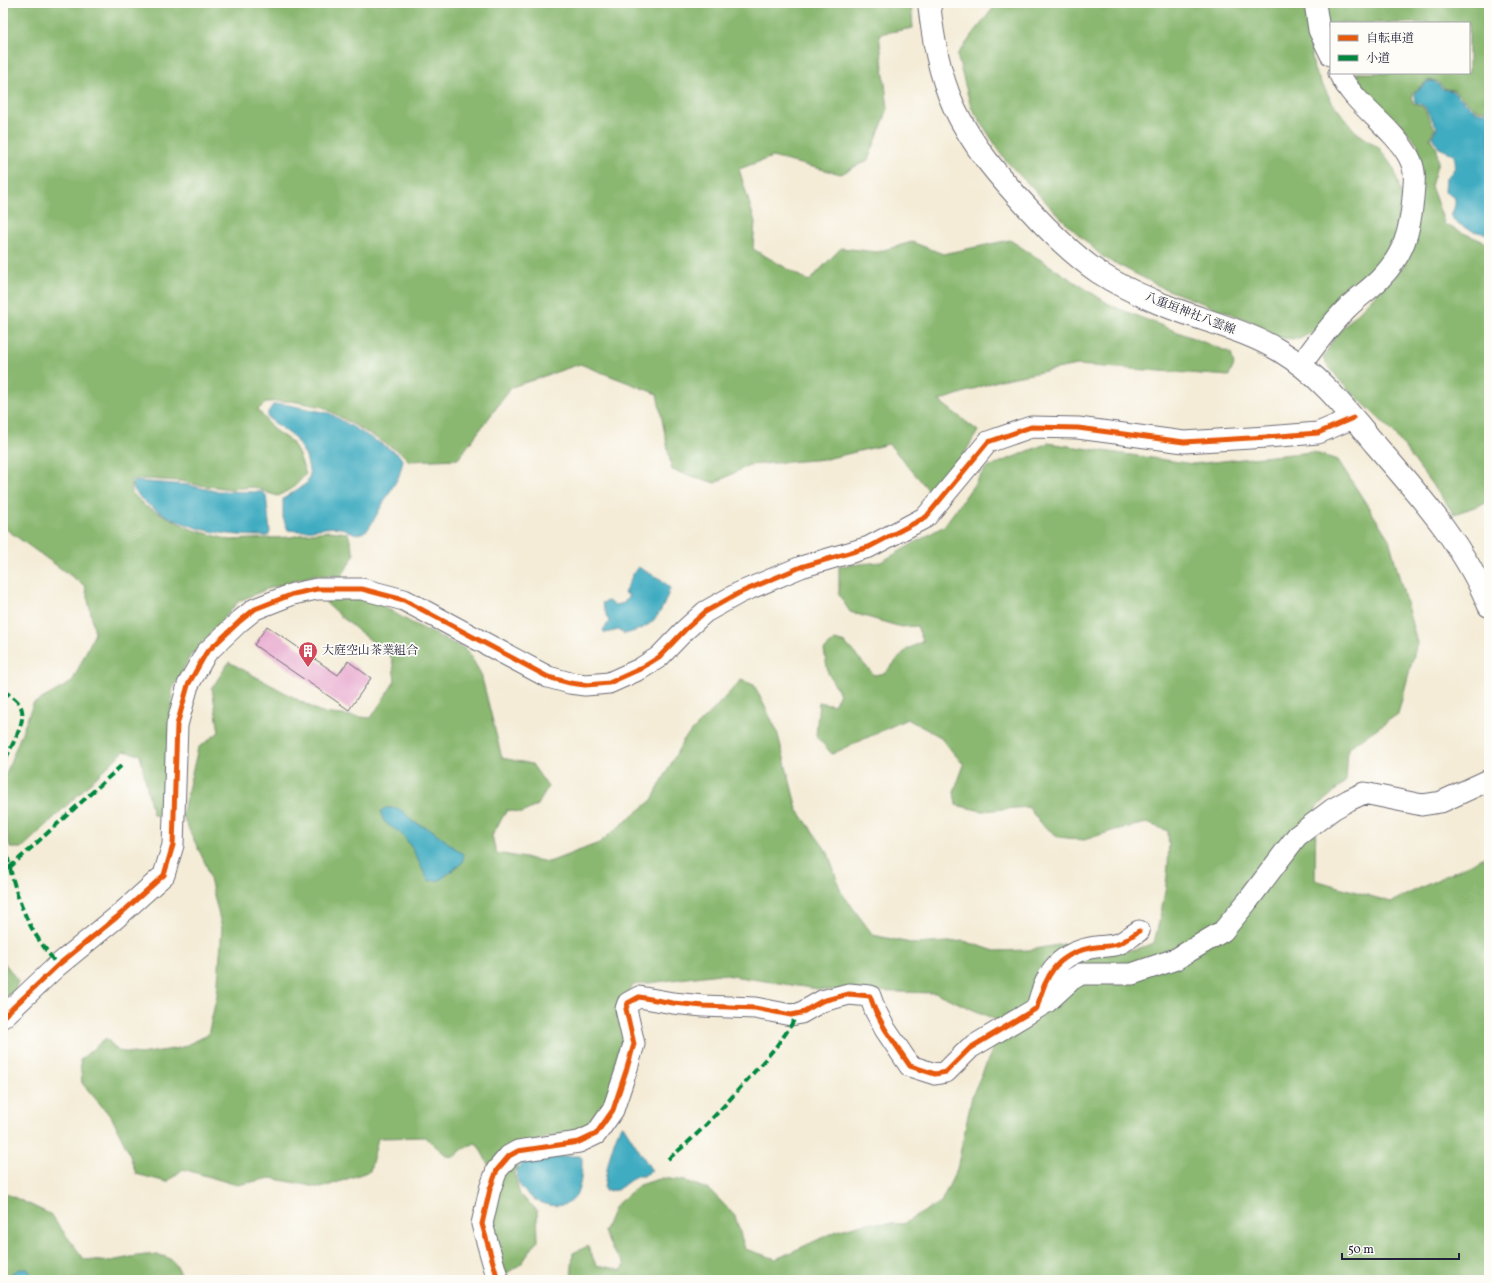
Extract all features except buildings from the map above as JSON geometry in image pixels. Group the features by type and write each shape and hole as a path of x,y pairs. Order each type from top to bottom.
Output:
{"main road":[{"name":"八重垣神社八雲線","path":"929,3 934,44 942,77 967,132 983,157 1045,226 1073,252 1098,272 1124,287 1153,301 1248,336 1278,350 1302,365 1328,388 1405,478 1452,538 1467,560 1489,606"}],"street":[{"path":"1315,3 1319,30 1330,53"},
{"path":"1302,365 1316,344 1346,309 1379,280 1394,263 1409,233 1415,171 1398,142 1353,93 1343,81 1340,74"},
{"path":"3,1017 56,966 117,917 164,874 173,845 177,725 188,685 206,653 255,609 293,594 317,589 362,589 404,600 548,677 570,683 585,685 609,683 659,657 705,612 739,593 802,567 869,547 926,517 988,442 1031,427 1078,428 1184,442 1267,437 1318,432 1353,418"},
{"path":"498,1280 482,1224 490,1189 497,1170 508,1156 518,1151 579,1142 596,1134 613,1110 634,1044 626,1009 628,1003 635,999 639,997 673,1003 703,1006 755,1008 791,1015 802,1013 822,1001 849,994 870,996 875,1010 885,1029 910,1066 935,1074 946,1072 970,1048 1047,1002 1071,980 1081,974 1132,974 1176,958 1223,931 1248,902 1297,836 1333,809 1349,800 1364,793 1422,805 1441,802 1489,780"},
{"path":"1037,1008 1041,993 1051,971 1063,958 1089,948 1118,944 1138,931"}],"green space":[{"path":"3,3 911,3 913,28 879,34 888,109 868,160 841,174 772,157 739,169 755,222 753,249 809,281 841,248 877,252 912,242 943,254 1010,240 1112,306 1231,353 1234,365 1229,376 1077,365 1000,380 939,401 978,431 958,464 931,493 889,444 826,459 749,465 715,483 672,470 657,394 580,364 512,387 458,459 409,461 400,452 323,407 291,401 266,402 258,410 274,430 292,442 299,455 306,474 294,487 278,496 254,487 231,489 180,481 145,479 131,480 132,493 145,506 191,529 230,540 291,537 329,531 348,533 354,555 342,576 314,575 267,589 239,601 190,656 172,690 171,747 164,771 166,797 164,816 153,815 140,755 124,751 22,848 10,848 4,818 4,779 33,704 72,682 95,633 85,586 3,527"},
{"path":"997,3 1305,3 1314,70 1332,102 1355,131 1380,149 1394,169 1402,197 1401,228 1387,258 1356,285 1320,329 1299,339 1277,338 1255,323 1163,288 1103,257 1067,224 1006,161 971,107 957,55"},
{"path":"1324,3 1489,3 1489,110 1477,110 1453,90 1443,88 1437,81 1429,80 1412,93 1413,103 1423,107 1435,128 1430,138 1437,149 1438,162 1431,186 1445,225 1489,244 1489,502 1454,514 1393,432 1341,382 1323,359 1335,336 1403,267 1415,240 1419,203 1418,144 1398,122 1371,99 1357,74 1470,74 1470,22 1330,22 1330,34 1323,23"},
{"path":"1048,443 1193,464 1312,452 1338,460 1389,539 1417,643 1398,714 1348,748 1346,781 1316,808 1315,880 1391,902 1489,855 1489,1280 571,1280 573,1253 588,1246 596,1265 622,1270 625,1264 614,1253 604,1232 615,1206 639,1185 663,1178 686,1181 710,1190 735,1216 745,1249 776,1259 837,1231 865,1223 903,1224 941,1202 957,1169 972,1096 999,1035 994,1019 936,993 824,990 719,974 633,985 617,1014 628,1039 615,1081 593,1127 542,1139 520,1160 514,1173 520,1195 537,1210 538,1240 521,1264 504,1275 490,1208 492,1172 478,1145 475,1143 463,1149 454,1157 447,1156 425,1137 378,1138 370,1171 321,1188 271,1178 237,1185 183,1169 167,1182 136,1174 128,1150 112,1118 82,1083 80,1060 106,1038 118,1051 140,1054 180,1048 208,1035 217,995 222,928 207,867 182,815 198,748 219,732 212,688 229,662 322,713 371,718 395,681 392,658 326,603 328,596 353,597 379,604 412,623 467,650 481,674 502,758 532,764 548,787 538,805 522,813 507,810 492,835 496,853 549,862 599,843 652,800 684,739 741,680 754,685 777,731 797,809 828,853 841,892 873,935 915,944 964,941 995,951 1029,950 1063,944 1075,959 1137,949 1154,943 1163,902 1167,874 1169,845 1168,831 1147,823 1115,830 1084,840 1059,837 1041,824 1028,807 982,811 956,805 954,792 964,765 939,736 907,719 832,754 816,736 819,702 834,705 840,694 828,673 824,650 835,640 845,643 874,675 885,673 906,650 923,641 917,626 901,627 850,612 839,595 839,566 881,562 944,526 986,468"},
{"path":"3,961 18,981 14,992 3,999"},
{"path":"3,1192 50,1214 84,1259 106,1261 136,1256 156,1255 164,1256 172,1260 178,1268 181,1279 257,1276 282,1280 3,1280"}],"water":[{"path":"1429,81 1436,82 1442,89 1452,91 1477,112 1489,112 1489,234 1468,229 1451,217 1455,205 1455,198 1445,192 1446,178 1455,167 1455,158 1453,154 1439,148 1432,137 1437,127 1424,106 1415,102 1414,93"},
{"path":"283,404 329,413 398,454 403,461 399,476 369,528 365,532 358,534 336,528 304,531 288,530 283,518 283,499 307,483 310,475 306,456 294,437 268,418 268,412 273,405"},
{"path":"134,481 188,485 215,491 262,492 266,495 270,532 268,536 239,535 210,531 189,525 165,515 143,500 136,492 132,484"},
{"path":"638,567 662,580 670,588 663,606 654,619 642,628 624,634 619,630 605,633 603,630 609,622 602,603 608,601 615,605 624,603 629,595 624,593"},
{"path":"385,808 397,808 404,812 413,822 432,830 464,855 462,863 440,880 429,881 409,843 399,832 383,820 381,812"},
{"path":"623,1125 652,1171 643,1176 636,1176 617,1190 605,1191 605,1180 612,1149 620,1127"},
{"path":"564,1156 580,1156 582,1158 582,1173 577,1193 575,1197 567,1204 556,1206 544,1204 524,1191 518,1182 517,1171 523,1161"},
{"path":"19,1269 28,1269 34,1280 3,1280 7,1276"}],"marked path":[{"path":"3,691 18,702 21,707 22,714 22,721 3,766"},
{"path":"9,868 121,766"},
{"path":"3,832 11,871 22,908 34,932 57,966"},
{"path":"668,1159 720,1111 781,1040 797,1014"}],"cycle path":[{"path":"3,1017 57,966 117,917 164,875 173,845 177,725 188,685 206,653 255,609 293,594 317,589 362,589 404,600 548,677 570,683 585,685 609,683 640,669 659,657 705,612 739,593 801,567 869,547 926,517 988,442 1031,427 1078,428 1184,442 1267,437 1318,433 1353,418"},
{"path":"498,1280 482,1224 490,1189 497,1170 509,1156 518,1151 579,1142 596,1134 613,1110 627,1068 634,1044 626,1009 628,1003 639,997 673,1003 703,1006 755,1008 791,1015 801,1013 822,1001 849,994 870,996 875,1010 885,1029 910,1066 935,1074 946,1072 970,1048 1037,1008 1048,977 1060,962 1068,956 1078,951 1090,948 1118,944 1139,931"}],"place":[{"name":"大庭空山茶業組合","path":"308,668"}]}
